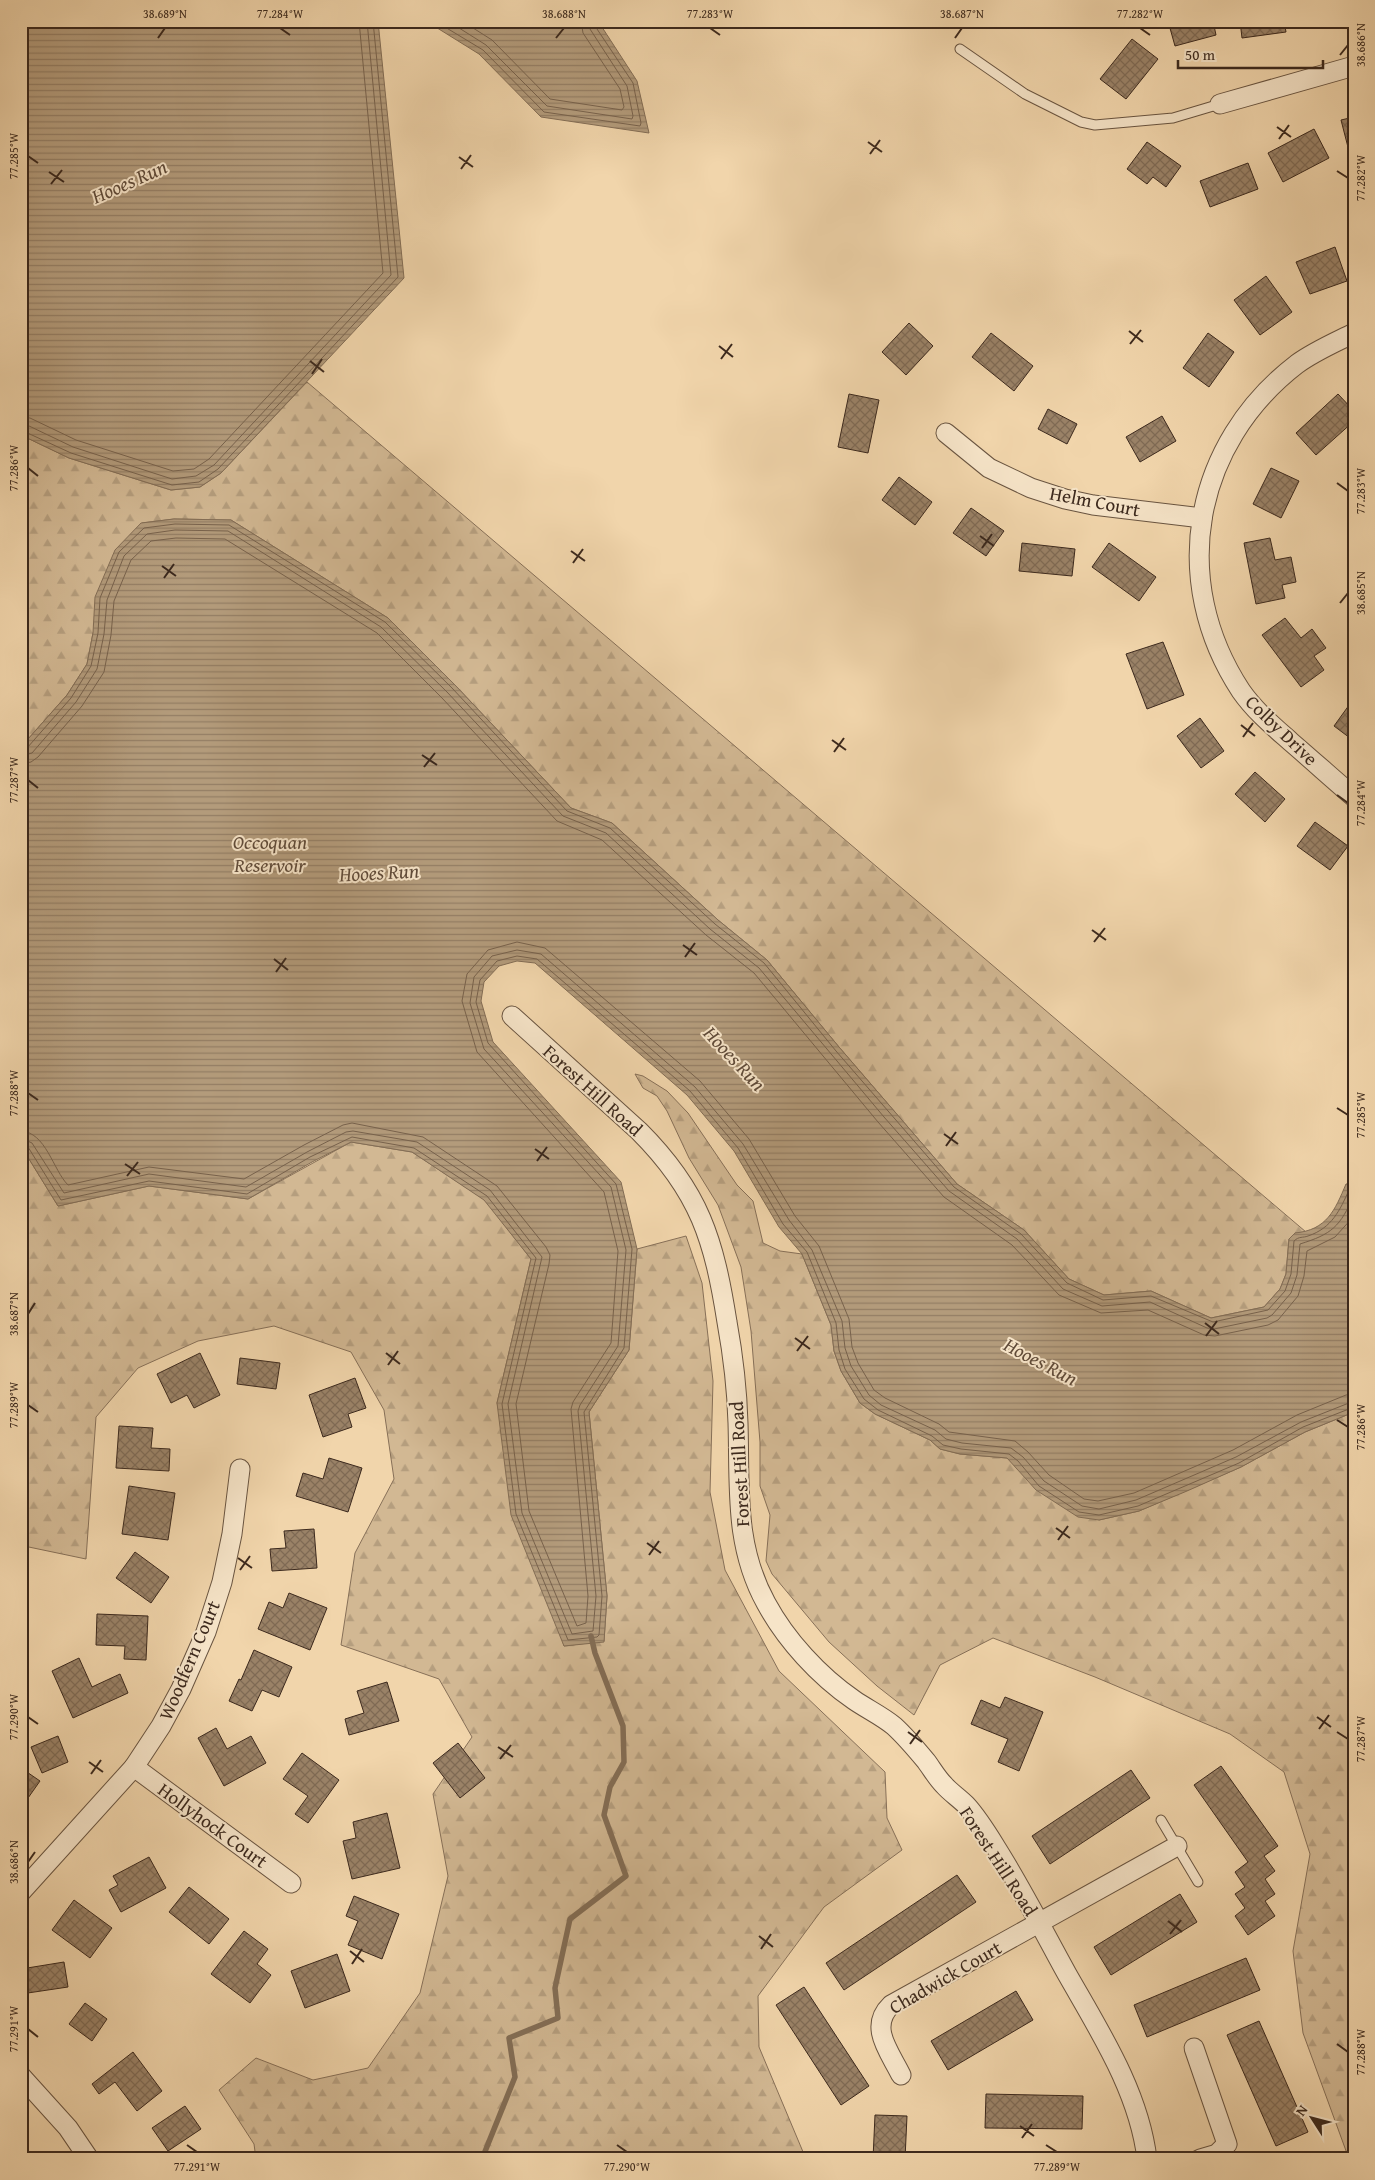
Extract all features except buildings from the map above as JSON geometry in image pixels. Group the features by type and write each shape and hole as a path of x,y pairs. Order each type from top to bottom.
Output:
{"street":[{"path":"1220,104 1354,66"},
{"name":"Colby Drive","path":"1354,334 1321,349 1298,363 1272,385 1249,410 1234,430 1219,459 1208,490 1199,540 1200,579 1204,604 1213,636 1226,665 1242,692 1263,717 1354,797"},
{"name":"Helm Court","path":"946,433 989,468 1031,488 1065,499 1093,505 1202,518"},
{"name":"Forest Hill Road","path":"512,1016 659,1151 684,1184 700,1214 713,1246 719,1272 732,1353 738,1419 739,1512 742,1537 753,1574 766,1603 779,1625 797,1648 851,1698 893,1725 926,1761 943,1784 966,1806 1009,1870 1098,2028 1137,2109 1144,2133 1147,2159"},
{"name":"Woodfern Court","path":"21,1892 134,1767 161,1726 181,1689 206,1632 222,1582 232,1534 240,1469"},
{"name":"Hollyhock Court","path":"134,1767 291,1883"},
{"path":"1039,1923 1177,1846"},
{"name":"Chadwick Court","path":"901,2075 880,2032 880,2021 883,2013 891,2006 1039,1923"},
{"path":"1194,2048 1226,2144 1217,2154 1200,2159"},
{"path":"21,2076 68,2128 89,2159"}],"lane":[{"path":"960,49 1025,94 1088,124 1173,118 1220,104"},
{"path":"1161,1820 1198,1882"}],"green space":[{"path":"307,382 1306,1232 1295,1233 1289,1239 1286,1274 1280,1289 1264,1307 1211,1318 1151,1291 1104,1295 1069,1279 1024,1230 957,1184 767,960 718,920 612,823 571,808 455,685 388,618 231,520 174,519 142,523 93,633 87,664 67,695 21,747 21,435 69,458 171,490 200,487 221,473"},
{"path":"635,1074 643,1076 667,1091 688,1113 737,1185 753,1201 763,1243 780,1251 802,1254 831,1325 834,1351 841,1371 860,1403 875,1414 930,1440 940,1449 960,1454 1007,1458 1099,1520 1139,1511 1241,1467 1305,1432 1354,1412 1354,2159 1349,2159 1303,2033 1293,1951 1310,1854 1284,1772 1230,1734 1095,1677 993,1638 940,1665 914,1715 877,1686 829,1642 772,1574 766,1561 770,1515 760,1486 760,1442 751,1331 741,1267 718,1205 689,1158 667,1111 657,1096 643,1088"},
{"path":"351,1142 412,1152 485,1200 531,1259 497,1403 564,1646 604,1641 607,1596 589,1412 629,1350 637,1249 686,1236 702,1283 713,1381 710,1492 725,1570 779,1671 885,1772 887,1818 902,1850 824,1907 758,1996 759,2047 806,2159 256,2159 254,2144 219,2090 256,2058 313,2080 368,2068 420,1993 448,1876 433,1794 472,1737 439,1679 341,1645 355,1553 394,1479 384,1410 351,1352 274,1326 198,1341 138,1368 96,1417 86,1559 24,1546 21,1515 21,1146 58,1206 149,1186 248,1199"}],"water":[{"name":"Hooes Run","path":"21,21 378,21 404,278 221,473 200,487 171,490 69,458 21,435"},
{"path":"426,21 598,21 637,81 649,133 541,117 479,54"},
{"name":"Occoquan Reservoir","path":"174,519 231,520 388,618 455,685 571,808 612,823 718,920 767,960 957,1184 1024,1230 1069,1279 1104,1295 1151,1291 1211,1318 1264,1307 1280,1289 1286,1274 1289,1239 1295,1233 1315,1228 1322,1223 1338,1202 1346,1184 1354,1183 1354,1412 1305,1432 1241,1467 1187,1491 1139,1511 1099,1520 1078,1517 1036,1490 1007,1458 960,1454 940,1449 930,1440 875,1414 860,1403 841,1371 834,1351 831,1325 802,1254 779,1227 734,1151 687,1095 535,963 517,961 499,966 484,982 481,1001 493,1042 621,1182 637,1249 629,1350 589,1412 607,1596 604,1642 564,1646 511,1515 497,1403 531,1259 484,1200 412,1152 351,1142 248,1199 149,1186 58,1206 21,1146 21,747 67,695 87,664 93,633 95,597 115,550 141,523"}],"waterway":[{"path":"482,2159 515,2077 509,2038 558,2018 555,1988 570,1919 626,1876 604,1815 610,1787 624,1762 623,1726 595,1653 591,1636"}]}
